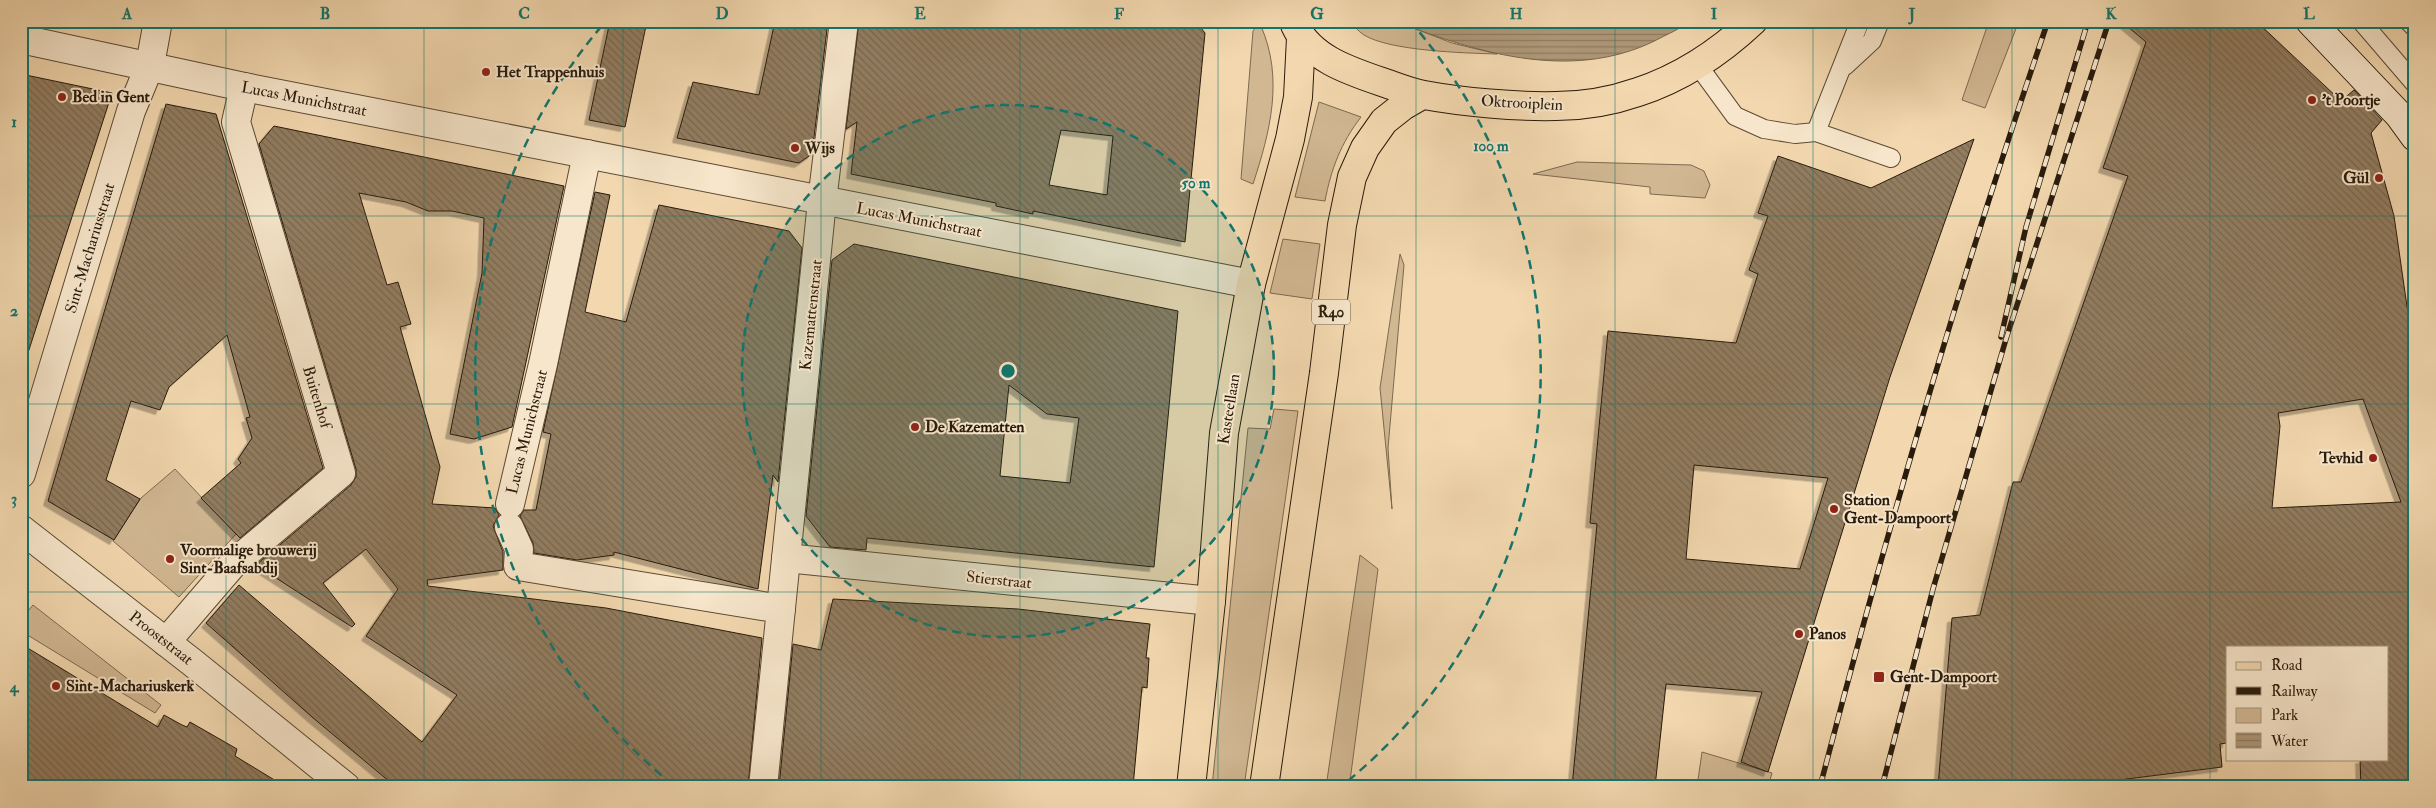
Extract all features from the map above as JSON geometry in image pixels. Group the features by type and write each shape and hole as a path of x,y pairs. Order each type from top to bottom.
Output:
{"main road":[{"name":"Oktrooiplein","path":"1297,30 1325,58 1350,71 1422,95 1556,106 1595,103 1637,93 1671,79 1721,48 1753,21"},
{"name":"Kasteellaan","path":"1191,787 1211,601 1224,433 1251,284 1290,139 1298,97 1297,30"},
{"name":"R40","path":"1264,787 1324,373 1342,225 1352,177 1365,148 1384,121 1403,106 1422,95"}],"street":[{"name":"Sint-Machariusstraat","path":"21,474 131,111 150,65 158,21"},
{"name":"Kazemattenstraat","path":"763,787 822,201 844,21"},
{"path":"2310,21 2399,115 2415,137"},
{"name":"Lucas Munichstraat","path":"21,39 150,65 244,87 1251,284"},
{"name":"Buitenhof","path":"166,642 233,564 340,473 236,122 244,87"},
{"name":"Lucas Munichstraat","path":"588,154 509,515 519,549 518,566 780,609"},
{"name":"Prooststraat","path":"21,529 166,642 346,787"},
{"name":"Stierstraat","path":"786,558 1211,601"}],"lane":[{"path":"1816,132 1860,21"},
{"path":"1841,70 1872,41 1880,21"},
{"path":"2361,21 2415,84"},
{"path":"2408,21 2415,28"},
{"path":"1697,64 1735,116 1764,129 1795,134 1816,132 1891,158"}],"green space":[{"path":"1350,21 1395,21 1452,43 1497,54 1428,50 1391,45 1364,35"},
{"path":"1989,21 2019,21 1985,108 1962,100"},
{"path":"1261,26 1272,66 1273,86 1272,105 1265,145 1253,184 1241,179 1253,31 1256,27"},
{"path":"1319,102 1361,117 1338,157 1330,178 1325,201 1295,197"},
{"path":"1577,162 1691,165 1704,171 1710,185 1705,198 1650,194 1650,187 1533,174"},
{"path":"1283,239 1320,244 1312,299 1270,293"},
{"path":"1400,254 1404,265 1388,448 1392,509 1380,388"},
{"path":"1274,409 1298,411 1244,787 1212,787 1248,428 1270,429"},
{"path":"175,469 236,534 179,597 113,541 141,498"},
{"path":"1360,555 1378,569 1350,781 1358,782 1357,787 1326,787"},
{"path":"33,605 161,705 155,713 21,631 21,620"},
{"path":"1702,752 1772,773 1768,787 1697,787"}],"water":[{"path":"1395,21 1690,21 1671,33 1631,50 1598,59 1564,61 1529,59 1495,53 1461,44"}],"building":[{"path":"610,21 647,21 625,127 589,120"},
{"path":"775,21 828,21 812,154 799,163 677,138 693,82 759,95"},
{"path":"859,21 1197,23 1205,33 1185,242 1033,211 1033,214 996,206 996,203 851,174 857,122 846,129","holes":["1061,130 1113,136 1107,195 1049,185"]},
{"path":"2121,21 2256,21 2341,101 2354,90 2382,120 2371,133 2394,216 2415,362 2415,787 2361,787 2360,760 2388,760 2388,646 2226,646 2226,743 2220,744 2222,767 2063,787 1938,787 1952,618 1980,615 2013,482 2021,482 2128,176 2103,168 2146,42","holes":["2363,399 2401,502 2272,508 2280,426 2278,413"]},
{"path":"21,74 112,93 26,359 21,358"},
{"path":"166,104 216,114 323,468 240,538 201,498 241,463 238,459 252,438 246,418 250,417 227,335 169,387 160,410 131,401 106,480 140,499 114,540 48,501"},
{"path":"274,126 564,186 512,427 474,439 450,434 482,273 484,218 452,211 428,211 406,202 359,193 387,285 398,282 411,324 400,327 440,467 432,504 495,508 499,515 493,526 503,552 503,570 427,580 428,586 606,608 762,638 748,787 396,787 312,717 206,623 239,585 422,742 457,695 366,636 398,589 366,549 323,583 355,624 352,627 256,565 351,485 356,477 356,469 259,144"},
{"path":"1974,139 1890,377 1768,772 1741,762 1762,692 1666,684 1655,787 1572,787 1597,524 1590,523 1608,331 1736,343 1758,274 1749,270 1768,216 1758,213 1778,156 1871,188","holes":["1694,465 1828,478 1800,569 1686,559"]},
{"path":"595,192 610,195 585,312 626,322 659,205 789,231 802,248 778,482 773,475 758,589 614,552 614,555 577,560 534,553 533,543 520,516 524,510 536,510 551,434 543,432"},
{"path":"854,244 1178,311 1154,567 867,538 866,550 830,547 806,516 832,260","holes":["1009,385 1047,414 1079,418 1070,483 1000,476"]},
{"path":"833,599 1018,609 1150,624 1146,658 1149,658 1147,688 1142,687 1133,787 779,787 793,644 821,650"},
{"name":"Sint-Machariuskerk","path":"21,644 158,727 164,715 187,727 190,722 237,749 235,756 286,787 33,787 21,780"}],"railway":[{"path":"1820,787 1872,594 1927,402 2016,116 2048,21"},
{"path":"2001,337 2026,227 2088,21"},
{"path":"1882,787 1933,589 2006,339 2109,21"}],"place":[{"name":"Het Trappenhuis","path":"486,72"},
{"name":"Bed in Gent","path":"62,97"},
{"name":"'t Poortje","path":"2312,100"},
{"name":"Wijs","path":"795,148"},
{"name":"Gül","path":"2379,178"},
{"name":"De Kazematten","path":"915,427"},
{"name":"Tevhid","path":"2373,458"},
{"name":"Station Gent-Dampoort","path":"1834,509"},
{"name":"Voormalige brouwerij Sint-Baafsabdij","path":"170,559"},
{"name":"Panos","path":"1799,634"},
{"name":"Gent-Dampoort","path":"1879,677"},
{"name":"Sint-Machariuskerk","path":"56,686"}]}
